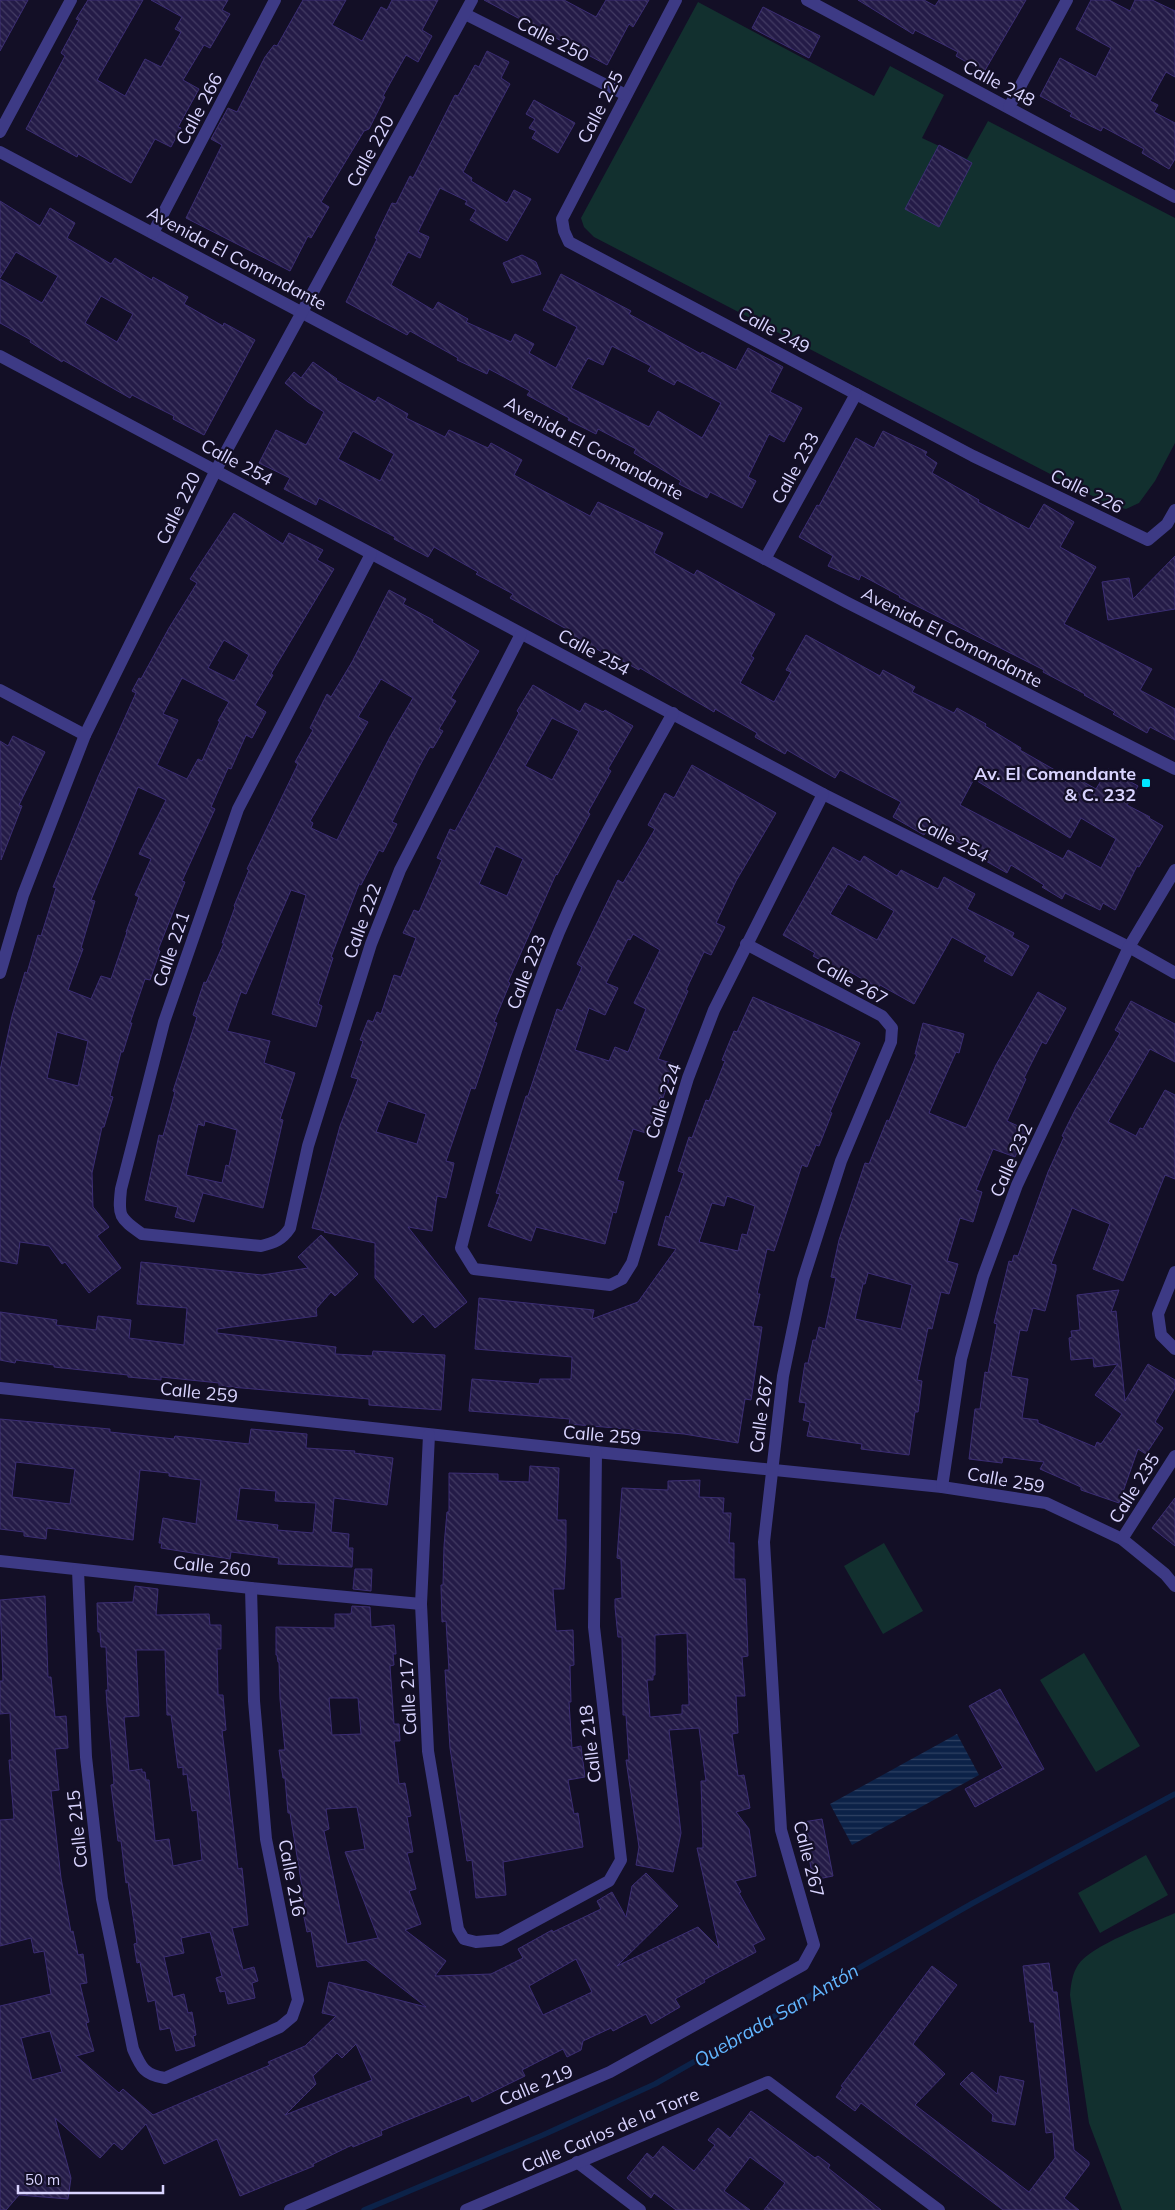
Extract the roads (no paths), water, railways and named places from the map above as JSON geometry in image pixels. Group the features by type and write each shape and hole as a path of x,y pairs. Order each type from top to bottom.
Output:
{"street":[{"path":"0,132 71,0"},
{"name":"Calle 266","path":"153,233 275,0"},
{"name":"Calle 220","path":"0,972 24,896 84,735 216,470 472,0"},
{"name":"Calle 225","path":"564,231 562,219 676,0"},
{"name":"Calle 248","path":"807,0 1175,197"},
{"path":"1009,107 1067,0"},
{"name":"Calle 250","path":"465,14 626,95"},
{"name":"Avenida El Comandante","path":"0,152 765,559 1175,769"},
{"name":"Calle 249","path":"564,231 569,242 973,456"},
{"name":"Calle 254","path":"0,356 823,794 1129,947 1175,973"},
{"name":"Calle 233","path":"765,559 856,394"},
{"name":"Calle 226","path":"973,456 1148,540 1167,524 1175,510"},
{"name":"Calle 221","path":"283,1238 273,1244 261,1246 142,1234 127,1223 119,1210 121,1189 164,1022 238,809 371,554"},
{"name":"Calle 222","path":"283,1238 290,1228 308,1146 371,944 400,870 521,634"},
{"path":"0,690 84,735"},
{"name":"Calle 223","path":"468,1260 460,1248 486,1146 533,1003 564,923 613,822 673,713"},
{"name":"Calle 224","path":"468,1260 474,1268 600,1284 610,1285 622,1279 632,1263 688,1078 714,1010 823,794"},
{"name":"Calle 232","path":"942,1486 961,1359 983,1277 1017,1185 1129,947 1175,870"},
{"name":"Calle 267","path":"746,944 882,1016 892,1028 892,1042 841,1162 803,1280 783,1376 771,1470 764,1542 781,1830 814,1945 803,1965 787,1974"},
{"path":"1175,1272 1158,1314 1162,1335 1175,1348"},
{"name":"Calle 259","path":"0,1388 429,1435 942,1486 1046,1503 1122,1539 1165,1574 1175,1586"},
{"name":"Calle 217","path":"429,1435 421,1604 430,1760 458,1929 464,1939 476,1942"},
{"name":"Calle 218","path":"476,1942 500,1940 609,1881 621,1860 594,1627 596,1452"},
{"name":"Calle 235","path":"1122,1539 1175,1456"},
{"name":"Calle 260","path":"0,1560 78,1570 421,1604"},
{"name":"Calle 215","path":"78,1570 86,1756 102,1899 133,2049 141,2066 151,2076"},
{"name":"Calle 216","path":"151,2076 165,2078 280,2027 292,2017 298,2000 266,1839 254,1700 251,1588"},
{"name":"Calle 219","path":"290,2210 610,2072 787,1974"},
{"name":"Calle Carlos de la Torre","path":"466,2210 768,2082 939,2210"},
{"path":"577,2162 640,2210"}],"water":[{"path":"957,1734 979,1775 852,1845 830,1804"}],"waterway":[{"name":"Quebrada San Antón","path":"364,2210 543,2135 655,2084 973,1903 1175,1794"}],"place":[{"name":"Av. El Comandante & C. 232","path":"1146,783"}]}
